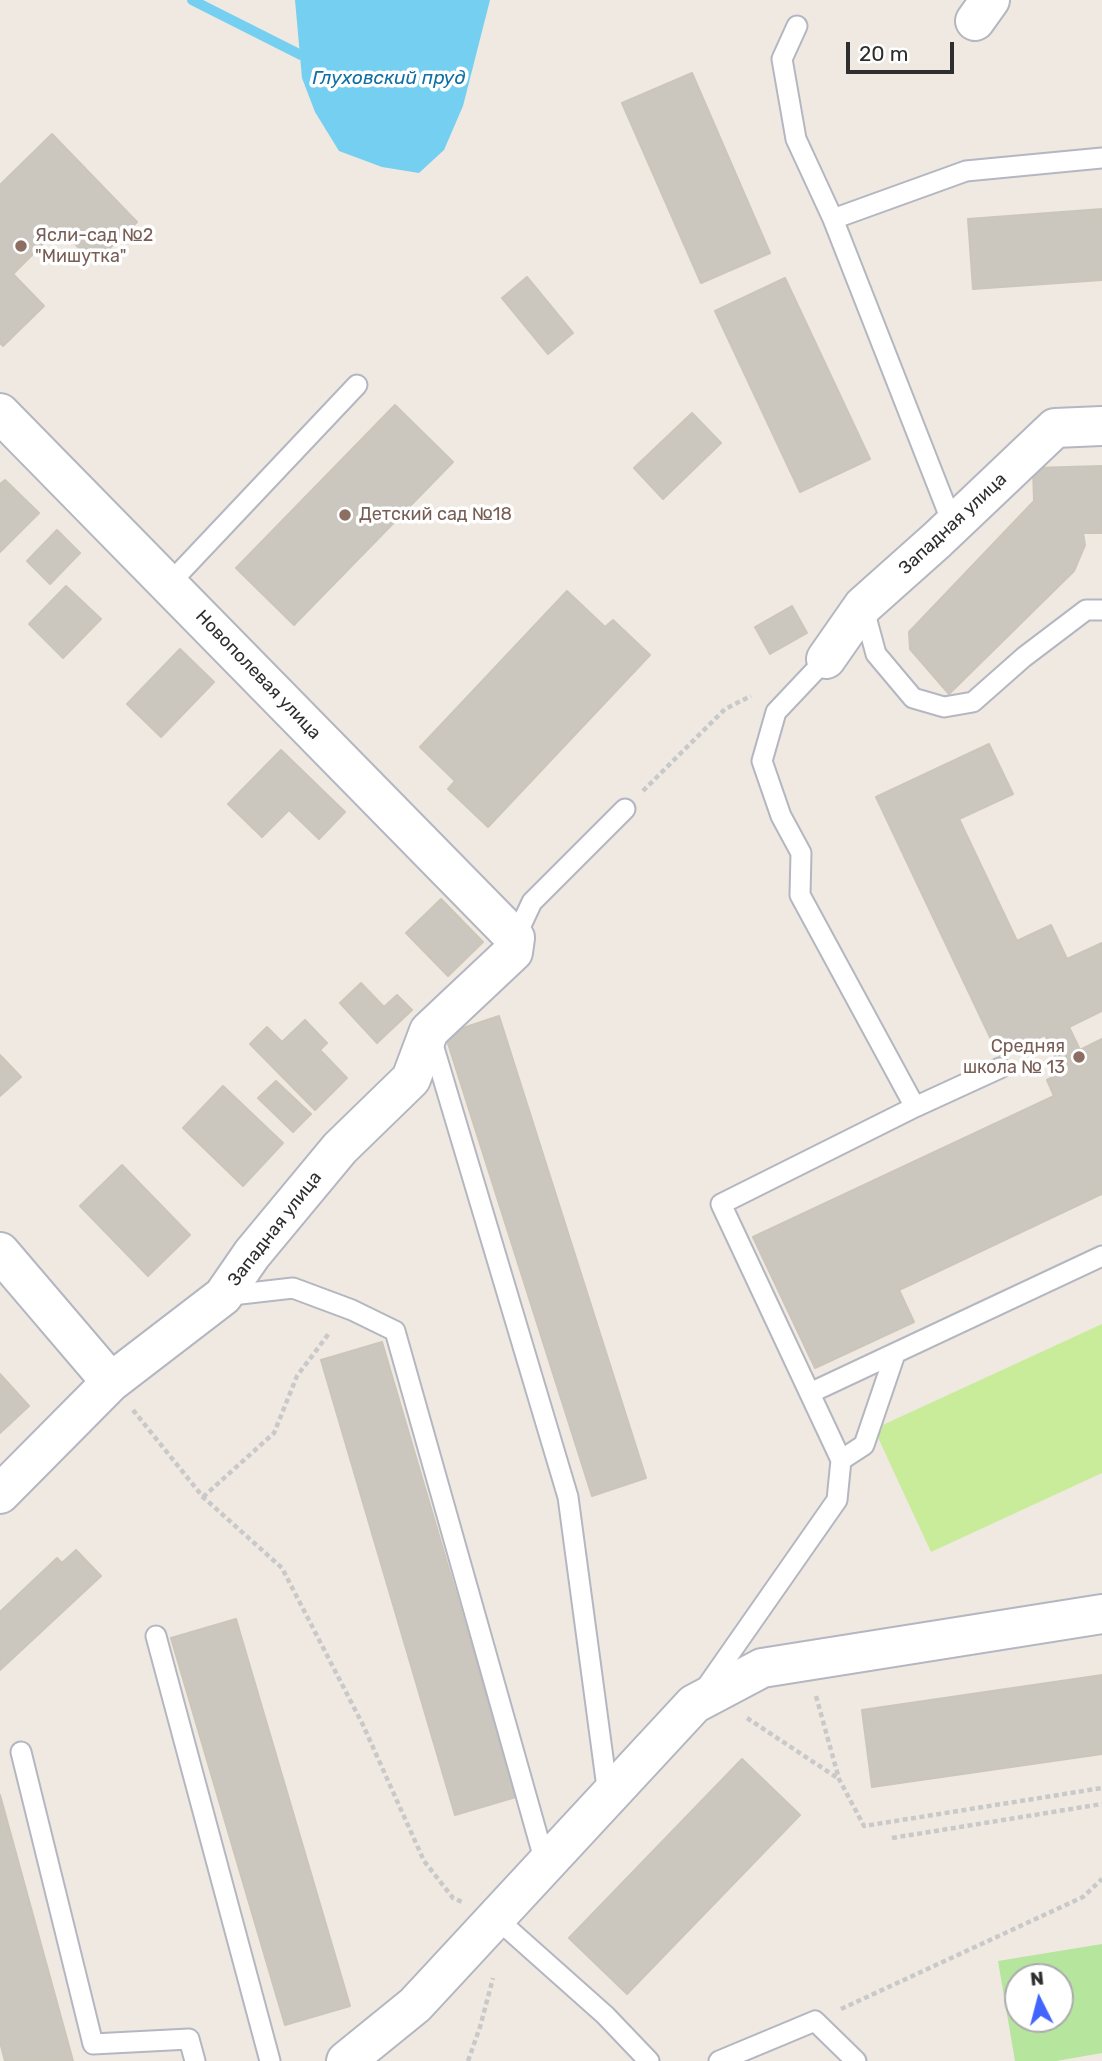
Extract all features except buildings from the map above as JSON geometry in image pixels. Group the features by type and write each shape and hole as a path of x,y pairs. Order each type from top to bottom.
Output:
{"street":[{"name":"Новополевая улица","path":"0,413 515,938"},
{"name":"Западная улица","path":"826,659 863,606 1055,428 1102,426"},
{"name":"Западная улица","path":"0,1494 111,1382 223,1296 251,1254 340,1148 411,1079 429,1031 513,952 515,938"},
{"path":"0,1252 111,1382"},
{"path":"346,2061 508,1928 546,1866 608,1795 694,1704 762,1668 1102,1614"}],"lane":[{"path":"797,26 782,59 796,139 833,219 953,525"},
{"path":"833,219 966,171 1102,158"},
{"path":"169,584 358,385"},
{"path":"863,606 876,654 913,698 944,707 972,702 1024,657 1086,610 1102,610"},
{"path":"826,659 776,712 762,761 781,816 801,853 800,895 915,1107"},
{"path":"515,938 532,902 625,809"},
{"path":"429,1031 568,1497 608,1795"},
{"path":"694,1704 837,1500 841,1460 721,1204 915,1107 1000,1068"},
{"path":"810,1394 1102,1256"},
{"path":"223,1296 293,1288 352,1310 395,1331 546,1866"},
{"path":"841,1460 864,1445 895,1354"},
{"path":"156,1636 270,2061"},
{"path":"21,1752 93,2043 188,2039 194,2061"},
{"path":"508,1928 605,2015 649,2061"},
{"path":"719,2061 815,2021 856,2061"}],"path":[{"path":"625,809 725,709 759,692"},
{"path":"203,1497 274,1433 297,1376 324,1339 352,1310"},
{"path":"111,1382 203,1497 282,1568 363,1725 424,1861 453,1898 508,1928 481,2027 468,2061"},
{"path":"815,1693 839,1780 864,1826 1102,1788"},
{"path":"746,1718 839,1780"},
{"path":"892,1838 1102,1804"},
{"path":"815,2021 1083,1897 1102,1879"}],"green space":[{"path":"1102,1324 1102,1473 931,1552 874,1429"},
{"path":"1102,1944 1102,2053 1056,2061 1015,2061 1010,2033 1074,2033 1074,1963 1004,1963 1004,1996 998,1961"}],"water":[{"name":"Глуховский пруд","path":"295,0 490,0 463,106 444,150 419,173 382,167 339,151 315,112 302,78"}],"waterway":[{"path":"192,0 301,55"}],"place":[{"name":"Ясли-сад №2 \"Мишутка\"","path":"21,246"},
{"name":"Детский сад №18","path":"345,515"},
{"name":"Средняя школа № 13","path":"1079,1057"}]}
